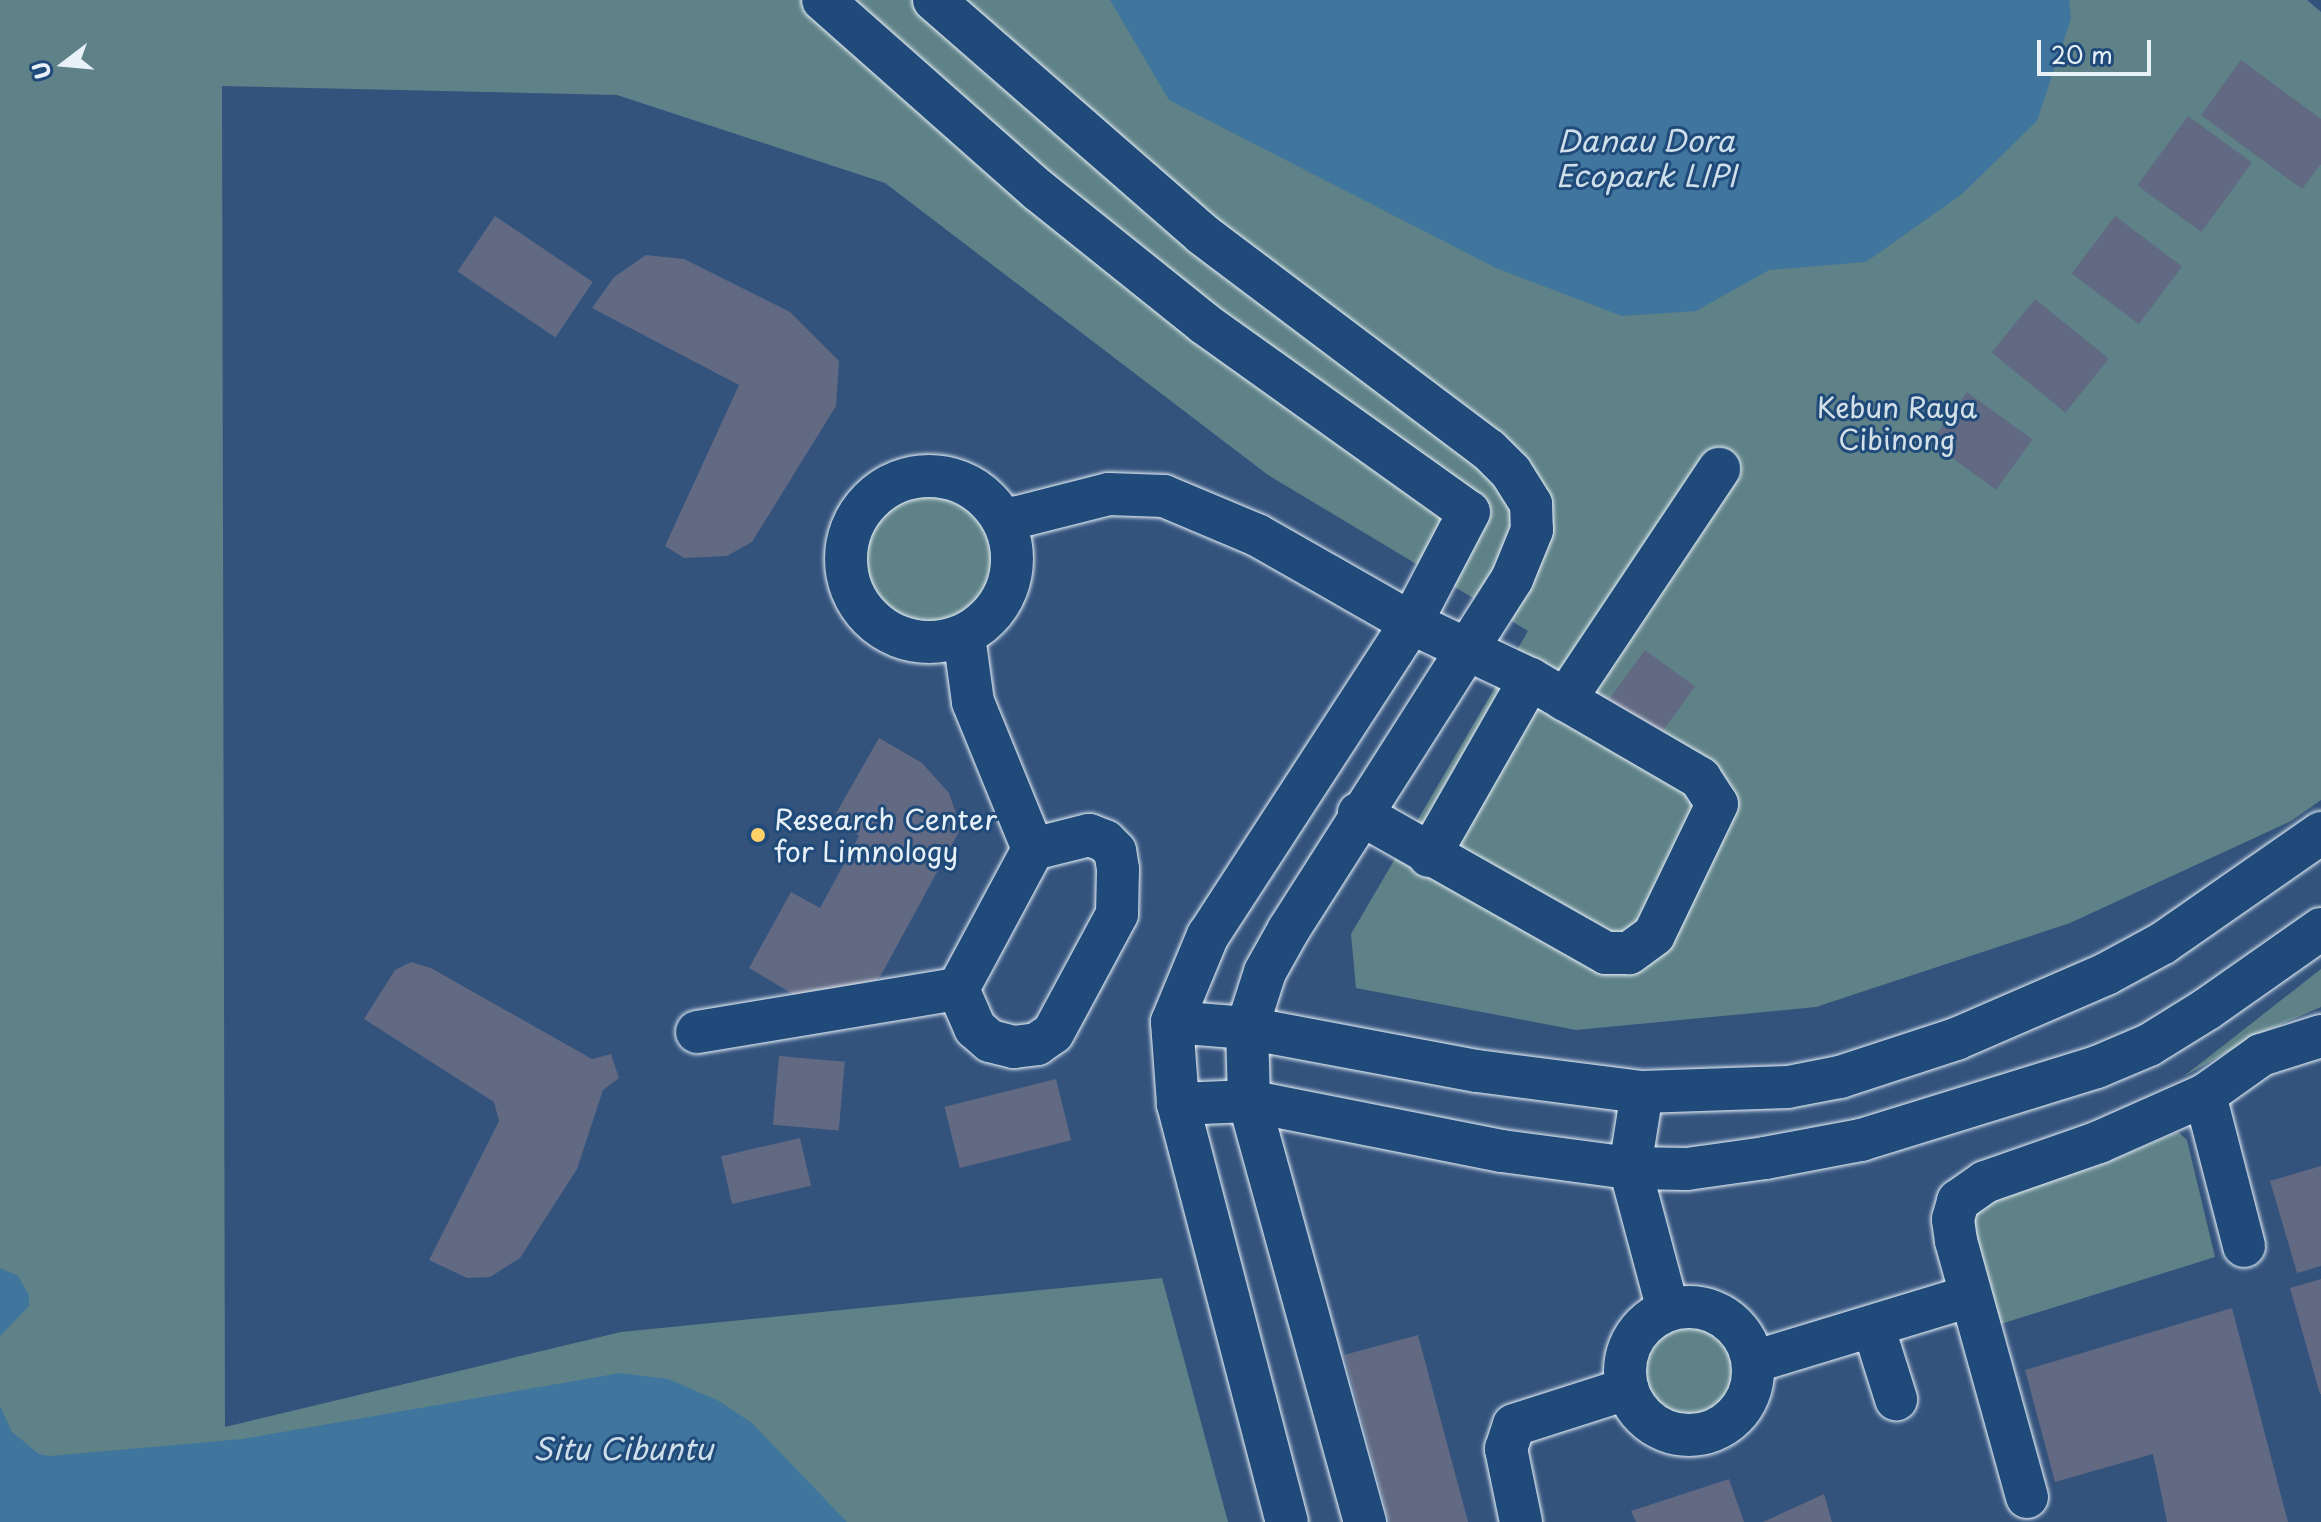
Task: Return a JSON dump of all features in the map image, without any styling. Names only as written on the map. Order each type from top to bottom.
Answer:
[{"type":"lane","points":[[823,0],[1038,190],[1205,324],[1469,512],[1531,504]]},
{"type":"lane","points":[[934,0],[1202,234],[1489,450],[1511,472],[1531,504],[1527,547],[1466,651],[1359,813],[1265,972],[1247,1028],[1249,1101],[1365,1522]]},
{"type":"lane","points":[[1429,856],[1548,689],[1719,469]]},
{"type":"lane","points":[[922,476],[967,485],[996,509],[1006,525],[1013,557],[1007,589],[991,616],[964,636],[919,642],[876,624],[863,610],[848,576],[848,538],[860,513],[879,493],[922,476]]},
{"type":"lane","points":[[1006,525],[1018,517],[1109,494],[1164,496],[1257,535],[1411,623],[1548,689],[1712,789],[1713,816],[1654,935],[1642,948],[1606,953],[1429,856],[1359,813]]},
{"type":"lane","points":[[1287,1522],[1178,1104],[1172,1022],[1208,935],[1411,623],[1469,512]]},
{"type":"lane","points":[[964,636],[973,702],[1033,849]]},
{"type":"lane","points":[[1172,1022],[1247,1028],[1477,1071],[1642,1092],[1788,1087],[1840,1077],[1956,1039],[2034,1008],[2163,943],[2321,833]]},
{"type":"lane","points":[[1089,835],[1105,841],[1115,851],[1118,869],[1117,914],[1053,1033],[1037,1044],[1014,1047],[990,1041],[975,1028],[958,989],[1033,849],[1089,835]]},
{"type":"lane","points":[[1178,1104],[1249,1101],[1502,1151],[1630,1168],[1687,1169],[1861,1140],[2053,1082],[2149,1045],[2321,929]]},
{"type":"lane","points":[[697,1032],[958,989]]},
{"type":"lane","points":[[2027,1497],[1970,1296],[1953,1219],[1967,1192],[2205,1095],[2261,1055],[2321,1036]]},
{"type":"lane","points":[[1642,1092],[1630,1168],[1668,1310]]},
{"type":"lane","points":[[2205,1095],[2244,1246]]},
{"type":"lane","points":[[1753,1362],[1970,1296]]},
{"type":"lane","points":[[1690,1307],[1732,1323],[1753,1362],[1746,1400],[1720,1428],[1702,1434],[1664,1431],[1635,1407],[1627,1389],[1628,1351],[1650,1319],[1668,1310],[1690,1307]]},
{"type":"lane","points":[[1873,1326],[1896,1399]]},
{"type":"lane","points":[[1521,1522],[1506,1449],[1514,1425],[1627,1389]]},
{"type":"shaded area","points":[[0,0],[2321,0],[2321,1522],[0,1522]]},
{"type":"green space","name":"Kebun Raya Cibinong","points":[[0,0],[2307,0],[2321,12],[2321,800],[2291,821],[2070,923],[1816,1007],[1576,1030],[1356,988],[1351,934],[1528,631],[1268,475],[885,183],[617,95],[222,86],[225,1427],[621,1332],[1162,1278],[1228,1522],[0,1522]]},
{"type":"green space","points":[[927,491],[953,496],[976,511],[991,534],[996,560],[991,586],[976,609],[953,624],[927,629],[901,624],[878,609],[863,586],[858,560],[863,534],[878,511],[901,496]]},
{"type":"green space","points":[[2321,969],[2321,1007],[2263,1032],[2183,1077]]},
{"type":"green space","points":[[2178,1132],[2187,1140],[2215,1257],[1988,1328],[1962,1227],[1975,1202],[2098,1166]]},
{"type":"green space","points":[[1687,1320],[1706,1324],[1723,1335],[1734,1352],[1738,1371],[1734,1390],[1723,1407],[1706,1418],[1687,1422],[1668,1418],[1651,1407],[1640,1390],[1636,1371],[1640,1352],[1651,1335],[1668,1324]]},
{"type":"water","name":"Danau Dora Ecopark LIPI","points":[[1110,0],[2069,0],[2071,19],[2037,121],[1962,194],[1866,262],[1769,270],[1696,311],[1622,316],[1496,268],[1169,100]]},
{"type":"water","points":[[0,1268],[18,1276],[29,1295],[29,1306],[0,1336]]},
{"type":"water","name":"Situ Cibuntu","points":[[620,1373],[668,1379],[719,1401],[752,1423],[847,1522],[0,1522],[0,1406],[12,1432],[39,1454],[50,1456],[242,1439]]},
{"type":"building","points":[[2241,60],[2321,119],[2321,164],[2302,189],[2201,115]]},
{"type":"building","points":[[2188,116],[2252,162],[2201,232],[2137,186]]},
{"type":"building","points":[[495,216],[593,282],[555,338],[458,272]]},
{"type":"building","points":[[2115,216],[2182,267],[2139,324],[2072,274]]},
{"type":"building","points":[[646,255],[684,259],[790,312],[839,361],[836,406],[752,542],[727,556],[684,558],[665,546],[739,385],[592,308],[614,277]]},
{"type":"building","points":[[2035,299],[2109,359],[2065,412],[1992,353]]},
{"type":"building","points":[[1967,392],[2033,440],[1996,490],[1931,442]]},
{"type":"building","points":[[1645,650],[1695,686],[1656,740],[1606,703]]},
{"type":"building","points":[[879,738],[922,763],[949,793],[961,828],[880,977],[850,1000],[811,1005],[749,968],[791,892],[820,908],[859,836],[834,817]]},
{"type":"building","points":[[411,962],[431,968],[592,1059],[611,1054],[619,1078],[603,1090],[577,1169],[520,1258],[490,1277],[467,1278],[429,1260],[499,1121],[494,1102],[364,1019],[395,970]]},
{"type":"building","points":[[779,1056],[845,1062],[839,1130],[773,1125]]},
{"type":"building","points":[[1056,1079],[1071,1140],[960,1168],[944,1107]]},
{"type":"building","points":[[800,1138],[811,1186],[732,1204],[721,1156]]},
{"type":"building","points":[[2321,1166],[2321,1266],[2297,1273],[2270,1181]]},
{"type":"building","points":[[2321,1279],[2321,1394],[2320,1394],[2290,1288]]},
{"type":"building","points":[[2232,1308],[2288,1522],[2167,1522],[2153,1454],[2055,1482],[2025,1370]]},
{"type":"building","points":[[1418,1335],[1468,1522],[1389,1522],[1345,1355]]},
{"type":"building","points":[[1729,1479],[1744,1522],[1636,1522],[1631,1511]]},
{"type":"building","points":[[1824,1494],[1832,1522],[1763,1522]]},
{"type":"place","name":"Research Center for Limnology","points":[[758,835]]}]
